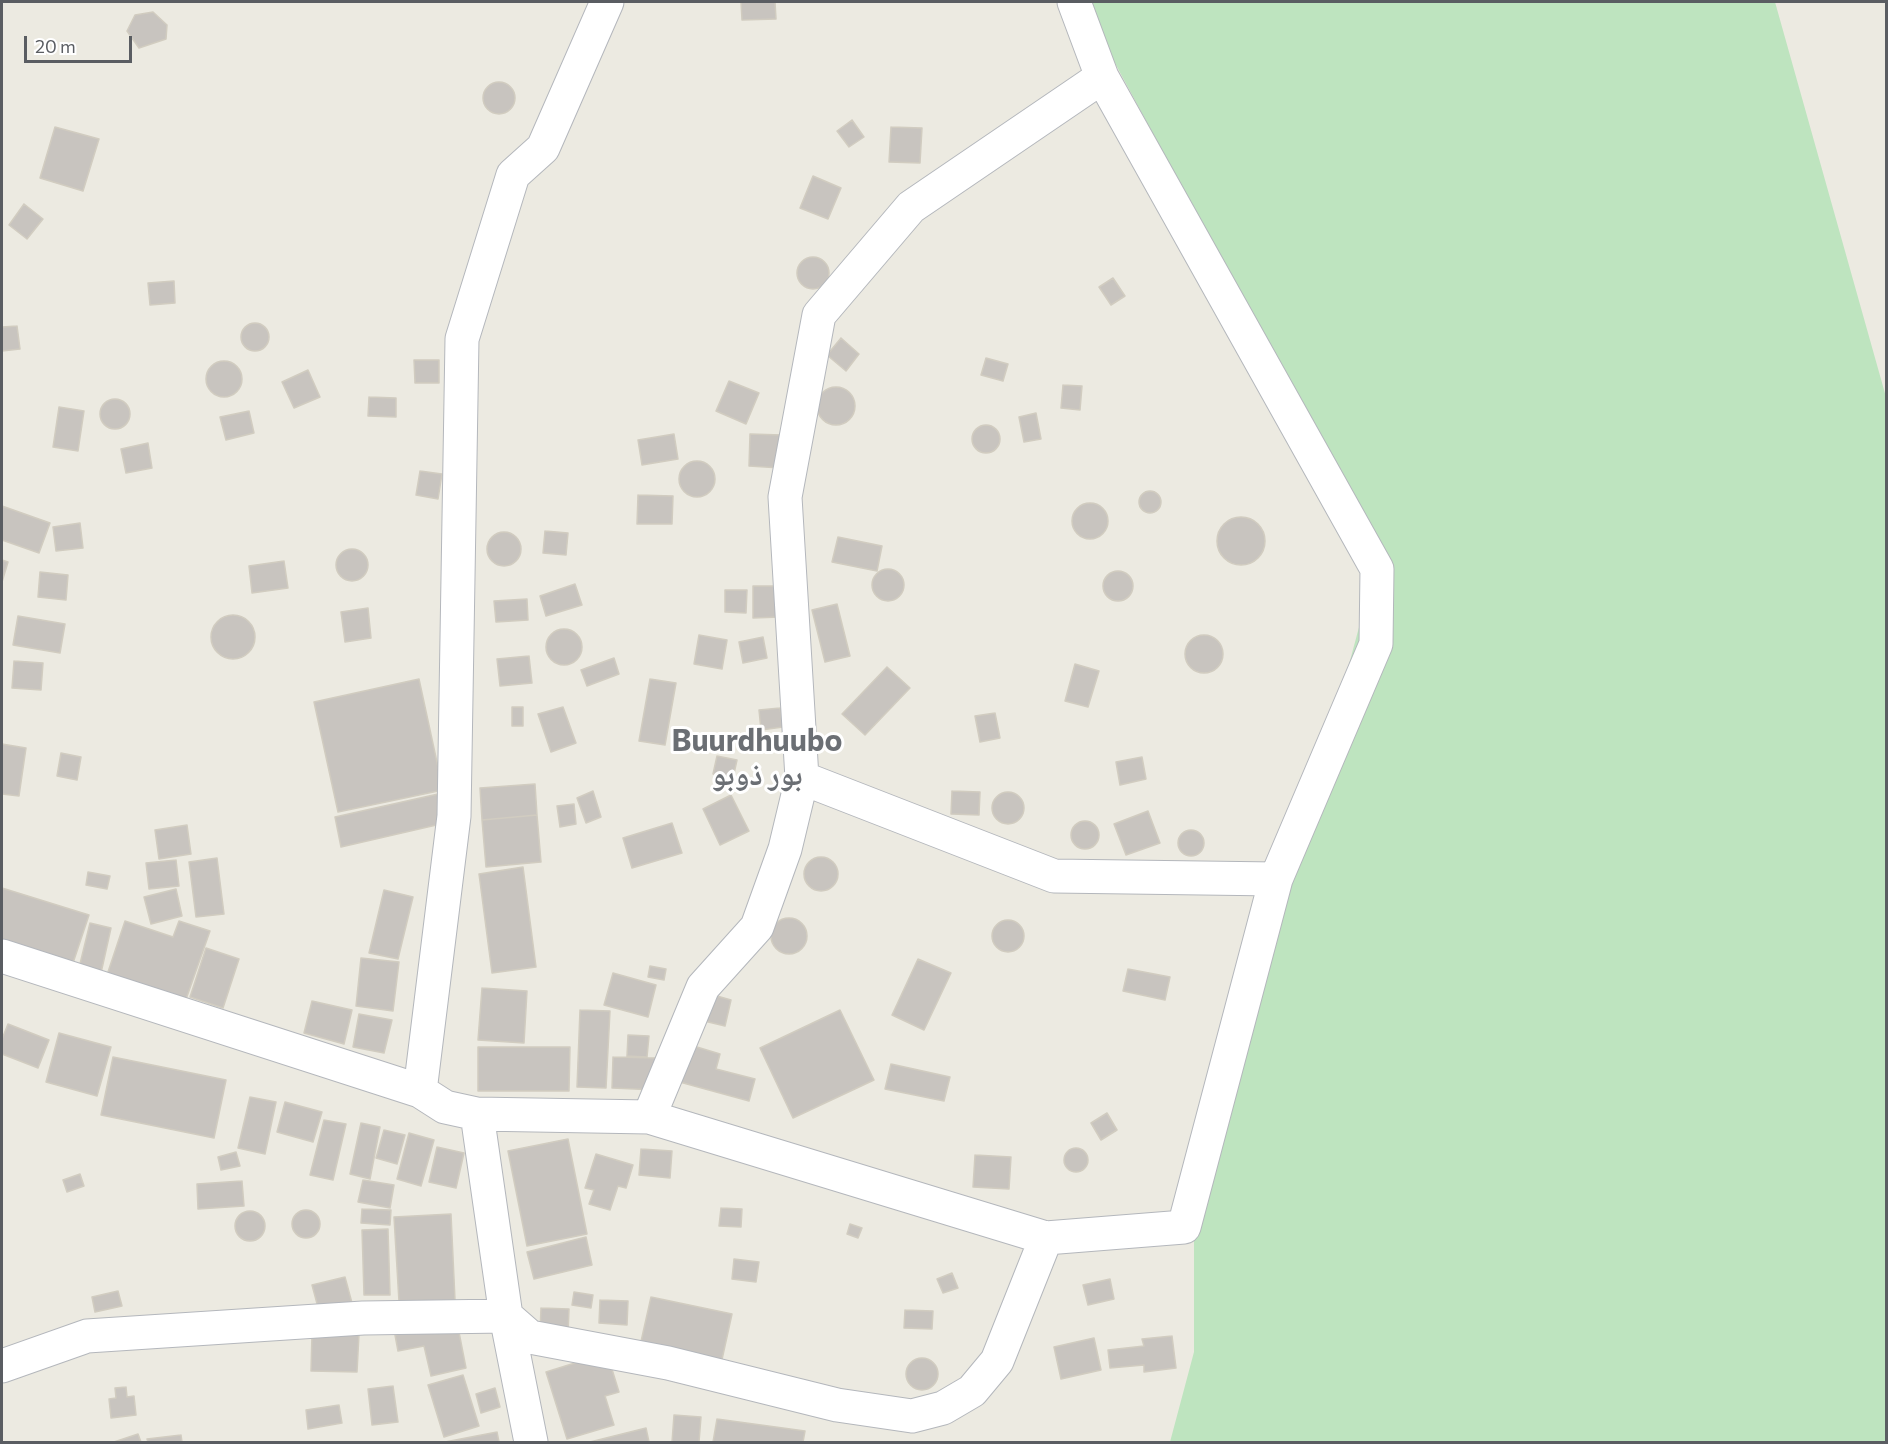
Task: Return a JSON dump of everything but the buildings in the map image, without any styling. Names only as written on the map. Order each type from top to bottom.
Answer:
[{"type":"street","points":[[420,1091],[454,816],[462,339],[513,175],[543,148],[607,2]]},
{"type":"street","points":[[2,956],[420,1091],[445,1107],[477,1114],[649,1117],[1046,1238],[1184,1227],[1276,879],[1376,644],[1377,569],[1102,77],[1074,2]]},
{"type":"street","points":[[649,1117],[703,987],[757,927],[785,849],[802,778],[785,497],[819,315],[910,207],[1102,77]]},
{"type":"street","points":[[802,778],[1054,876],[1276,879]]},
{"type":"street","points":[[477,1114],[506,1316],[531,1443]]},
{"type":"street","points":[[2,1366],[87,1336],[363,1318],[506,1316],[530,1337],[668,1363],[837,1405],[912,1416],[943,1408],[972,1391],[997,1361],[1046,1238]]},
{"type":"green space","points":[[1082,2],[1775,2],[1886,397],[1886,1442],[1170,1442],[1194,1352],[1194,1240],[1379,553]]},
{"type":"district","name":"Buurdhuubo بور ذوبو","points":[[757,758]]}]
